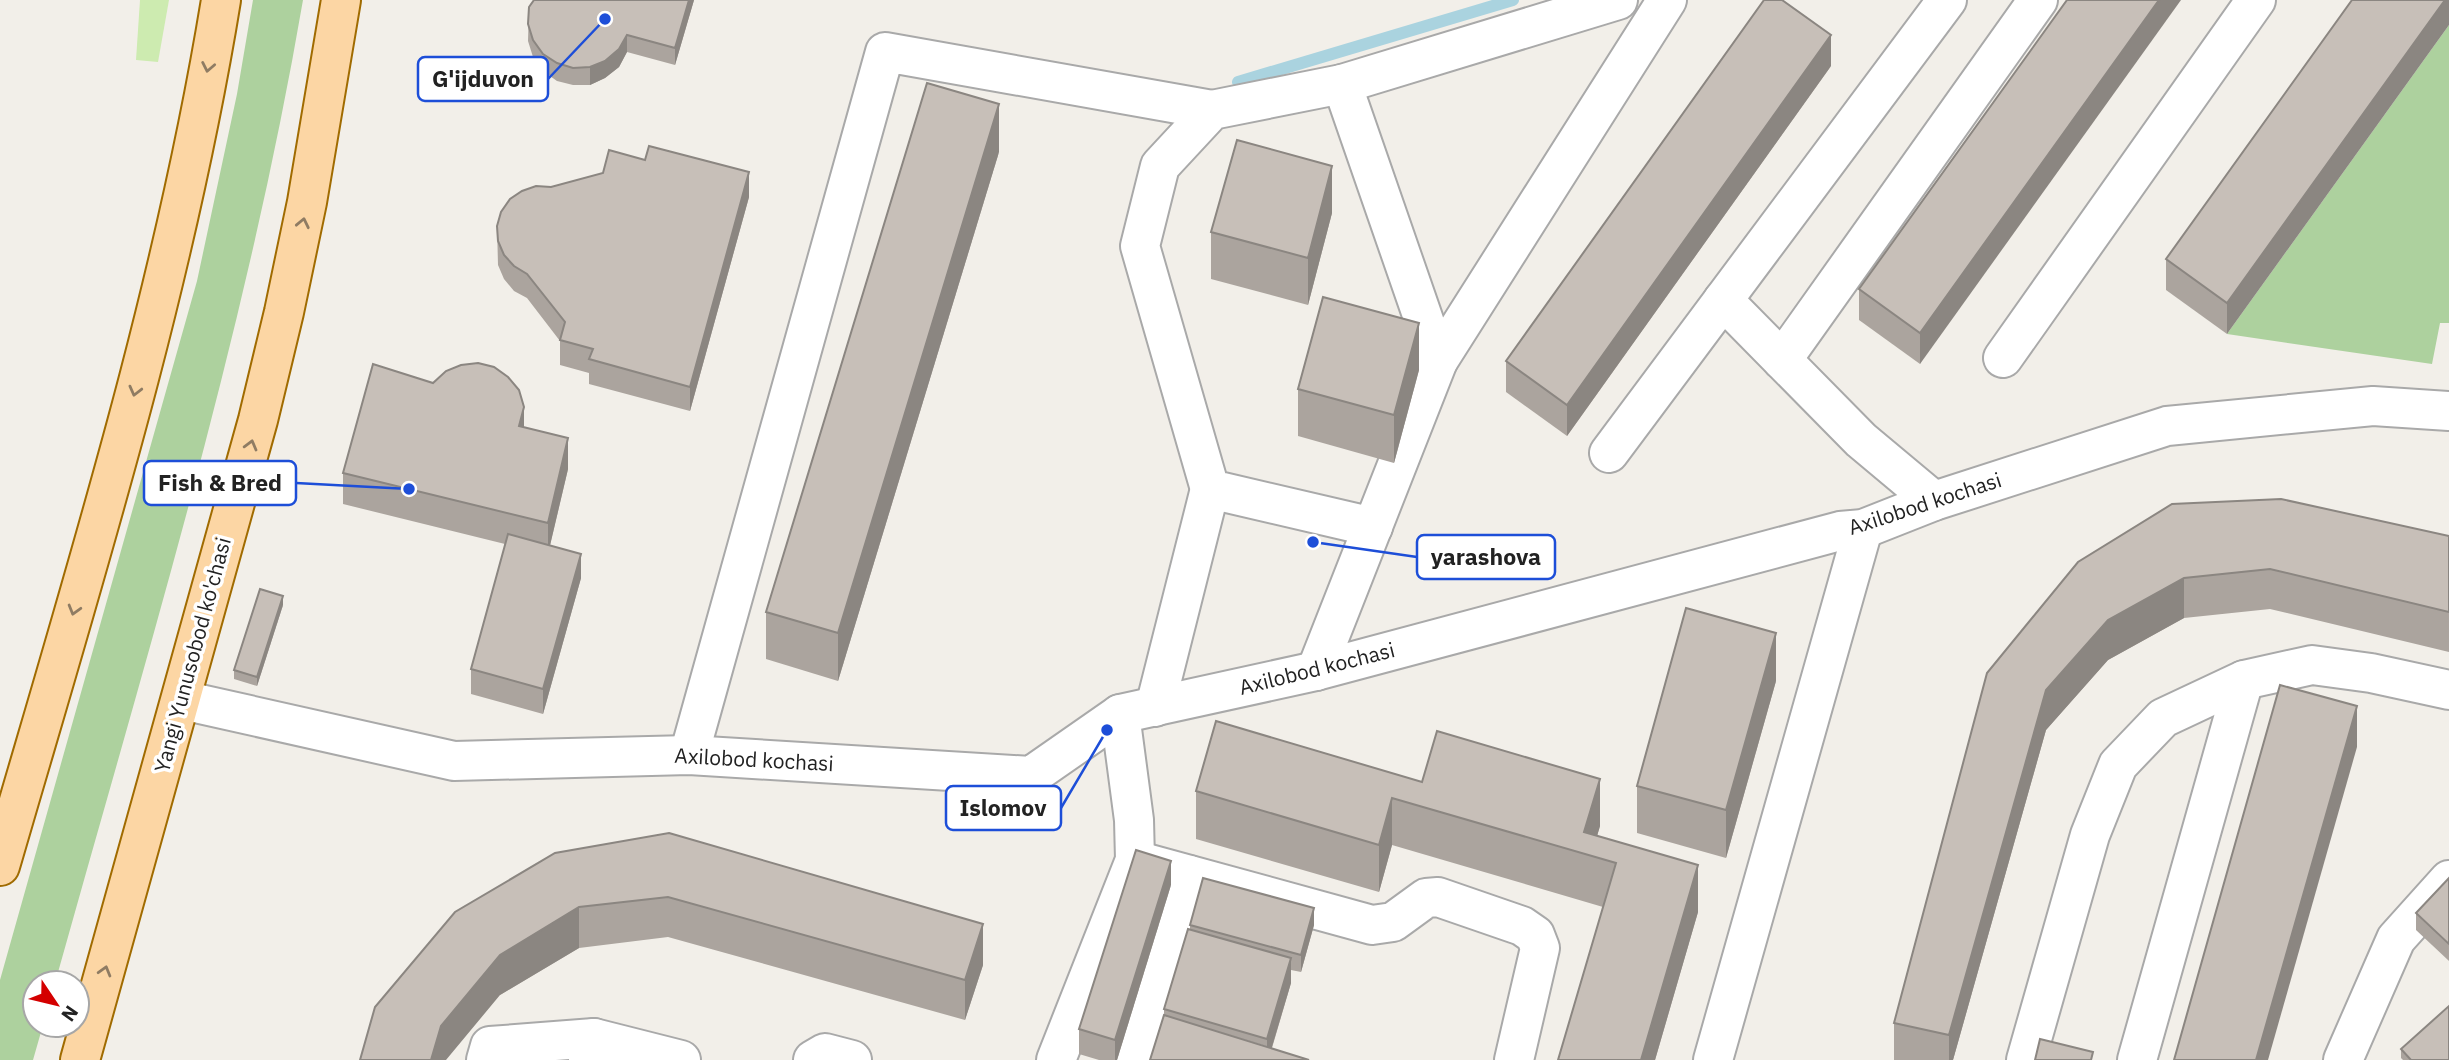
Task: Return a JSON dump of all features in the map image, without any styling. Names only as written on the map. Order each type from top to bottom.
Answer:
[{"type":"main road","points":[[0,866],[125,432],[186,181],[221,0]]},
{"type":"main road","name":"Yangi Yunusobod ko'chasi","points":[[80,1060],[258,420],[284,312],[322,122],[341,0]]},
{"type":"street","points":[[689,755],[885,52],[1212,110],[1342,85],[1618,0]]},
{"type":"street","points":[[1316,671],[1438,361],[1667,0]]},
{"type":"street","points":[[1609,453],[1947,0]]},
{"type":"street","points":[[1782,360],[2038,0]]},
{"type":"street","points":[[2003,358],[2256,0]]},
{"type":"street","points":[[1342,85],[1438,361]]},
{"type":"street","points":[[1056,1060],[1135,860],[1137,710],[1210,489],[1140,246],[1160,166],[1212,110]]},
{"type":"street","points":[[1723,300],[1861,440],[1934,501]]},
{"type":"street","name":"Axilobod kochasi","points":[[182,699],[454,761],[689,755],[1031,776],[1137,710],[1316,671],[1827,535],[1863,529],[1934,501],[2167,426],[2373,406],[2449,411]]},
{"type":"street","points":[[1210,489],[1373,527]]},
{"type":"street","points":[[1713,1060],[1863,529]]},
{"type":"street","points":[[2026,1060],[2090,835],[2118,765],[2163,718],[2244,680],[2312,665],[2371,673],[2449,690]]},
{"type":"street","points":[[2137,1060],[2244,680]]},
{"type":"street","points":[[1135,860],[1372,925],[1393,922],[1426,898],[1438,897],[1522,926],[1535,935],[1540,948],[1514,1060]]},
{"type":"street","points":[[1132,1060],[1189,875]]},
{"type":"street","points":[[2343,1060],[2396,939],[2449,880]]},
{"type":"street","points":[[486,1060],[490,1046],[591,1049],[681,1060]]},
{"type":"street","points":[[813,1060],[825,1053],[852,1060]]},
{"type":"green space","points":[[140,0],[169,0],[158,62],[136,60]]},
{"type":"green space","points":[[253,0],[303,0],[280,124],[223,371],[192,494],[59,969],[21,969],[21,1039],[39,1039],[33,1060],[0,1060],[0,980],[197,281],[237,94]]},
{"type":"green space","points":[[2449,25],[2449,323],[2440,323],[2432,364],[2227,334]]},
{"type":"building","points":[[534,0],[689,0],[675,48],[627,35],[619,49],[605,61],[590,67],[573,68],[557,63],[543,54],[533,40],[528,24],[529,7]]},
{"type":"building","points":[[1764,0],[1782,0],[1831,35],[1567,405],[1506,361]]},
{"type":"building","points":[[2067,0],[2159,0],[1920,333],[1859,289]]},
{"type":"building","points":[[2352,0],[2445,0],[2227,303],[2166,259]]},
{"type":"building","points":[[927,83],[999,104],[838,633],[766,612]]},
{"type":"building","points":[[1237,140],[1332,166],[1308,258],[1211,232]]},
{"type":"building","points":[[649,146],[749,172],[690,387],[589,359],[593,349],[560,340],[565,322],[527,274],[514,266],[504,255],[498,241],[497,226],[501,212],[510,199],[522,191],[536,186],[551,187],[603,173],[609,150],[645,160]]},
{"type":"building","points":[[1323,297],[1419,323],[1394,415],[1298,389]]},
{"type":"building","points":[[478,363],[494,367],[508,377],[519,390],[524,407],[519,426],[568,438],[548,523],[343,473],[373,364],[433,383],[446,371],[461,365]]},
{"type":"building","points":[[2281,499],[2449,536],[2449,612],[2270,569],[2184,578],[2108,620],[2046,690],[1949,1035],[1894,1023],[1987,673],[2078,562],[2172,504]]},
{"type":"building","points":[[508,534],[581,554],[543,689],[471,669]]},
{"type":"building","points":[[260,589],[283,596],[257,677],[234,670]]},
{"type":"building","points":[[1686,608],[1776,633],[1726,810],[1637,786]]},
{"type":"building","points":[[2280,685],[2357,706],[2256,1060],[2174,1060]]},
{"type":"building","points":[[1216,721],[1422,782],[1437,731],[1600,779],[1584,832],[1698,865],[1641,1060],[1558,1060],[1616,863],[1392,798],[1379,845],[1196,791]]},
{"type":"building","points":[[669,833],[983,924],[965,980],[668,897],[579,907],[500,955],[441,1026],[431,1060],[360,1060],[375,1007],[455,912],[555,853]]},
{"type":"building","points":[[1136,850],[1171,861],[1115,1040],[1079,1029]]},
{"type":"building","points":[[1203,878],[1314,908],[1301,955],[1190,925]]},
{"type":"building","points":[[2449,878],[2449,944],[2416,913]]},
{"type":"building","points":[[1188,929],[1291,958],[1267,1039],[1164,1009]]},
{"type":"building","points":[[2449,1006],[2449,1060],[2411,1060],[2401,1049]]},
{"type":"building","points":[[1164,1015],[1309,1060],[1150,1060]]},
{"type":"building","points":[[2040,1039],[2093,1052],[2091,1060],[2035,1060]]},
{"type":"waterway","points":[[1238,82],[1513,0]]},
{"type":"place","name":"G'ijduvon","points":[[605,19]]},
{"type":"place","name":"Fish & Bred","points":[[409,489]]},
{"type":"place","name":"yarashova","points":[[1313,542]]},
{"type":"place","name":"Islomov","points":[[1107,730]]}]
